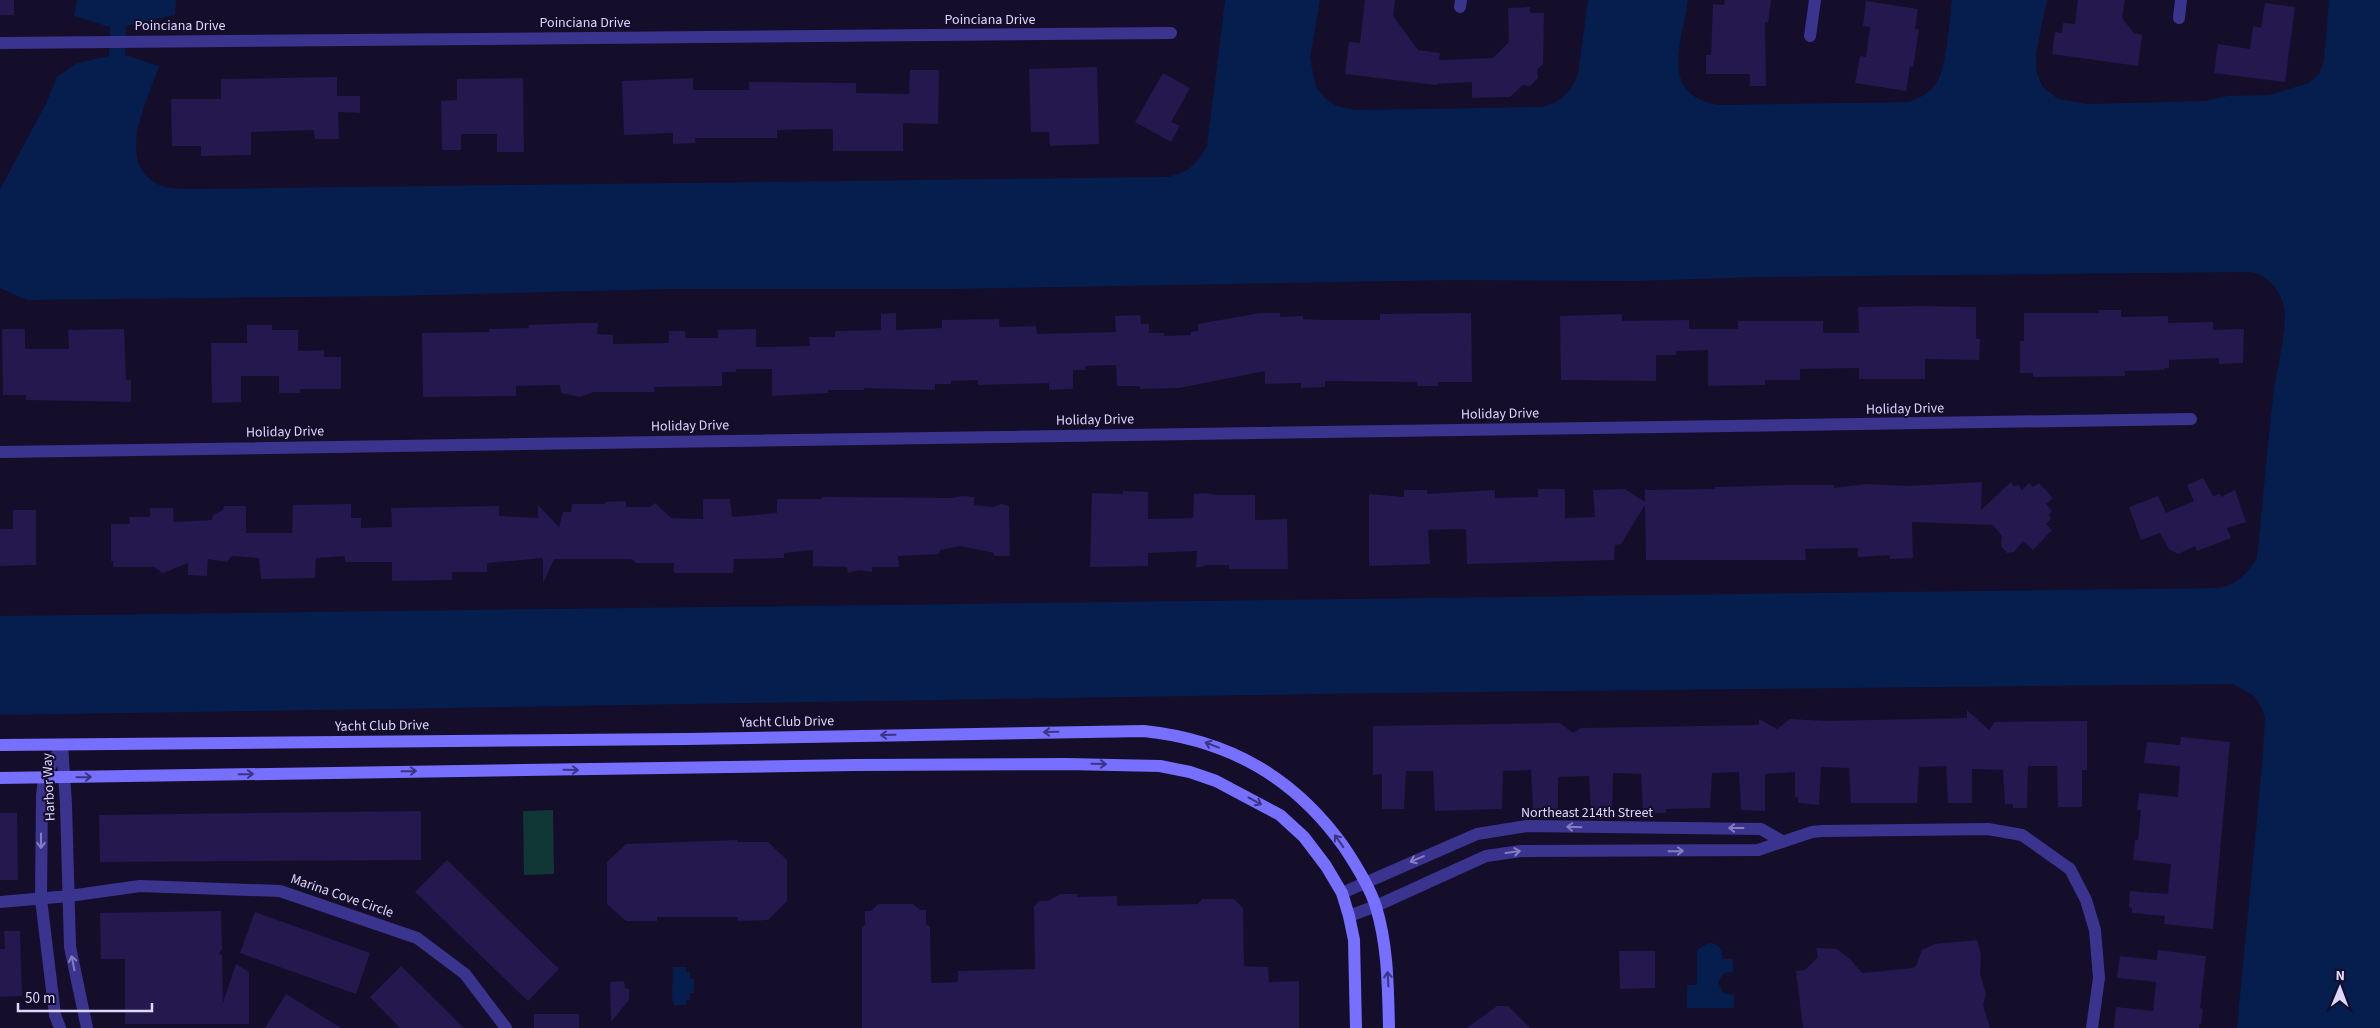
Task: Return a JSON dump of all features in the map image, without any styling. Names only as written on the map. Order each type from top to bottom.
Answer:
[{"type":"street","points":[[1810,36],[1815,0]]},
{"type":"street","points":[[2179,18],[2181,0]]},
{"type":"street","name":"Poinciana Drive","points":[[0,43],[1171,33]]},
{"type":"street","name":"Holiday Drive","points":[[0,452],[2191,419]]},
{"type":"street","name":"Yacht Club Drive","points":[[0,745],[686,739],[1144,731],[1201,741],[1263,768],[1311,807],[1355,863],[1376,906],[1388,976],[1389,1028]]},
{"type":"street","name":"Harbor Way","points":[[62,744],[70,947],[87,1028]]},
{"type":"street","name":"Harbor Way","points":[[60,1028],[55,1015],[41,899],[44,778],[62,744]]},
{"type":"street","points":[[0,778],[855,765],[1066,764],[1160,766],[1190,772],[1216,781],[1280,815],[1304,837],[1326,866],[1342,894],[1350,916],[1354,940],[1356,1028]]},
{"type":"street","name":"Northeast 214th Street","points":[[1342,894],[1477,834],[1527,826],[1761,829],[1782,841]]},
{"type":"street","points":[[1350,916],[1486,856],[1521,850],[1758,850],[1812,832],[1822,831],[1988,829],[2022,836],[2070,869],[2086,900],[2095,930],[2099,978],[2092,1028]]},
{"type":"street","points":[[1477,834],[1486,856]]},
{"type":"street","name":"Marina Cove Circle","points":[[68,896],[140,886],[280,891],[417,938],[465,974],[506,1028]]},
{"type":"street","points":[[0,902],[68,896]]},
{"type":"green space","points":[[553,810],[554,874],[524,875],[523,811]]},
{"type":"water","points":[[77,0],[176,0],[175,15],[126,26],[125,55],[159,66],[138,131],[136,148],[139,163],[147,176],[162,186],[185,189],[1169,177],[1192,166],[1207,146],[1225,0],[1320,0],[1310,58],[1316,87],[1325,98],[1336,106],[1356,110],[1542,107],[1555,102],[1569,91],[1578,74],[1588,0],[1688,0],[1679,49],[1678,65],[1681,79],[1688,90],[1700,99],[1719,105],[1909,102],[1916,99],[1929,91],[1939,78],[1945,57],[1952,0],[2047,0],[2036,54],[2036,70],[2042,86],[2058,99],[2088,104],[2205,101],[2227,96],[2269,95],[2309,83],[2319,74],[2324,61],[2329,0],[2380,0],[2380,1028],[2237,1028],[2265,719],[2262,708],[2254,696],[2233,684],[1381,693],[0,715],[0,616],[2219,588],[2232,584],[2241,578],[2257,558],[2269,432],[2284,331],[2284,306],[2278,292],[2263,276],[2248,272],[1760,277],[1635,281],[1453,280],[951,289],[671,289],[394,296],[27,300],[0,288],[0,189],[46,104],[57,77],[77,63],[109,56],[110,27],[74,16]]},
{"type":"water","points":[[1708,943],[1715,944],[1720,948],[1723,959],[1733,959],[1733,972],[1724,973],[1718,982],[1723,993],[1734,995],[1734,1008],[1687,1008],[1687,985],[1697,985],[1697,950]]},
{"type":"water","points":[[673,967],[686,967],[686,972],[690,972],[690,979],[694,979],[694,993],[690,993],[690,1000],[686,1000],[686,1005],[674,1005],[672,1000]]},
{"type":"building","points":[[0,0],[14,0],[14,15],[0,15]]},
{"type":"building","points":[[1365,0],[1395,0],[1393,16],[1418,50],[1440,53],[1439,60],[1493,58],[1509,42],[1508,8],[1530,7],[1530,13],[1544,13],[1543,64],[1537,70],[1538,78],[1530,86],[1523,85],[1510,97],[1472,98],[1472,82],[1436,85],[1345,74],[1349,42],[1360,43]]},
{"type":"building","points":[[1725,0],[1771,0],[1768,23],[1765,22],[1766,86],[1750,86],[1750,74],[1706,74],[1706,55],[1711,55],[1713,4],[1724,5]]},
{"type":"building","points":[[2078,0],[2125,0],[2122,18],[2134,33],[2142,35],[2138,66],[2052,54],[2055,32],[2062,33],[2063,23],[2075,24]]},
{"type":"building","points":[[1866,1],[1918,9],[1915,29],[1919,29],[1913,67],[1910,66],[1906,91],[1855,83],[1860,56],[1866,57],[1870,27],[1863,26]]},
{"type":"building","points":[[2265,3],[2295,7],[2285,82],[2214,73],[2218,44],[2250,49],[2253,26],[2261,28]]},
{"type":"building","points":[[1097,67],[1099,144],[1050,146],[1049,132],[1031,132],[1029,69]]},
{"type":"building","points":[[910,70],[939,70],[938,124],[903,123],[903,151],[833,151],[833,129],[777,130],[777,138],[695,138],[695,143],[673,144],[673,133],[624,135],[622,81],[693,78],[693,90],[749,90],[749,82],[856,83],[856,93],[909,94]]},
{"type":"building","points":[[1163,73],[1190,88],[1171,122],[1180,126],[1171,142],[1135,122]]},
{"type":"building","points":[[337,77],[337,96],[360,96],[360,113],[338,112],[339,139],[315,139],[314,130],[251,132],[251,155],[201,156],[201,146],[172,146],[171,99],[221,99],[221,79]]},
{"type":"building","points":[[523,78],[524,152],[497,152],[497,134],[461,134],[461,150],[442,150],[441,101],[457,100],[457,79]]},
{"type":"building","points":[[1858,307],[1976,307],[1976,339],[1980,339],[1979,360],[1925,359],[1925,379],[1859,379],[1859,368],[1800,369],[1800,380],[1765,380],[1765,385],[1708,386],[1708,350],[1676,351],[1676,355],[1656,355],[1656,381],[1561,380],[1560,316],[1622,314],[1622,321],[1689,320],[1689,329],[1738,329],[1738,321],[1823,321],[1823,333],[1859,333]]},
{"type":"building","points":[[2099,310],[2121,310],[2121,317],[2168,316],[2168,323],[2213,322],[2213,330],[2244,329],[2243,363],[2219,364],[2219,358],[2169,360],[2169,368],[2164,370],[2125,371],[2125,376],[2033,377],[2033,373],[2020,373],[2020,341],[2024,341],[2024,313],[2099,313]]},
{"type":"building","points":[[896,313],[896,330],[942,328],[942,320],[999,319],[999,327],[1036,326],[1037,334],[1116,332],[1115,316],[1140,315],[1141,324],[1149,324],[1149,333],[1164,333],[1164,336],[1191,335],[1191,332],[1198,331],[1198,324],[1260,313],[1280,313],[1280,317],[1303,316],[1303,319],[1380,320],[1380,314],[1471,313],[1472,382],[1438,382],[1438,386],[1417,386],[1417,382],[1325,381],[1325,387],[1301,388],[1301,383],[1265,384],[1265,371],[1179,388],[1140,389],[1140,386],[1117,386],[1116,365],[1085,366],[1085,370],[1073,370],[1073,389],[1049,390],[1049,383],[978,385],[978,380],[951,381],[951,384],[935,384],[935,390],[864,388],[864,390],[828,390],[828,393],[772,396],[772,369],[736,369],[736,372],[722,372],[722,386],[654,387],[654,392],[594,392],[580,397],[561,393],[560,385],[516,386],[516,396],[423,397],[422,333],[489,332],[489,329],[529,328],[528,325],[598,323],[597,334],[613,335],[613,344],[669,343],[669,331],[685,331],[686,338],[718,338],[718,330],[756,329],[756,347],[810,346],[809,337],[835,337],[835,331],[881,330],[881,314]]},
{"type":"building","points":[[247,325],[272,325],[272,330],[298,330],[298,351],[324,350],[324,357],[341,357],[341,389],[300,389],[300,393],[279,393],[279,376],[241,376],[241,402],[212,403],[211,343],[247,343]]},
{"type":"building","points":[[2,329],[25,329],[25,349],[69,349],[68,330],[124,329],[126,380],[131,380],[131,402],[26,400],[26,395],[3,395]]},
{"type":"building","points":[[2203,478],[2213,496],[2220,494],[2221,497],[2235,490],[2246,522],[2227,528],[2231,538],[2197,551],[2195,546],[2178,554],[2169,549],[2160,533],[2141,540],[2129,507],[2158,496],[2166,513],[2194,501],[2187,485]]},
{"type":"building","points":[[1982,482],[1981,510],[2011,482],[2014,487],[2018,484],[2022,490],[2029,483],[2033,487],[2039,483],[2053,498],[2046,504],[2052,511],[2049,514],[2051,519],[2046,524],[2052,530],[2033,550],[2023,541],[2014,552],[2007,553],[2001,546],[2002,536],[1993,525],[1912,522],[1913,558],[1889,559],[1890,555],[1858,557],[1858,548],[1805,549],[1806,560],[1646,560],[1645,505],[1621,544],[1615,545],[1614,560],[1467,564],[1466,529],[1428,530],[1430,564],[1369,566],[1369,494],[1404,497],[1404,490],[1427,490],[1427,494],[1495,490],[1495,498],[1538,497],[1538,489],[1565,489],[1565,518],[1595,517],[1593,490],[1625,489],[1645,502],[1645,490],[1785,485],[1834,485],[1834,488],[1866,484],[1908,486]]},
{"type":"building","points":[[1123,491],[1148,492],[1148,519],[1193,518],[1194,494],[1255,495],[1255,520],[1287,519],[1288,569],[1229,569],[1229,565],[1207,565],[1196,568],[1197,551],[1148,553],[1148,566],[1090,567],[1092,493],[1123,494]]},
{"type":"building","points":[[822,497],[952,498],[974,497],[974,505],[993,507],[1001,504],[1009,506],[1010,556],[994,556],[994,553],[960,546],[940,550],[939,554],[898,556],[899,567],[872,567],[872,572],[859,570],[848,573],[847,567],[813,566],[813,550],[784,553],[784,558],[734,559],[733,573],[674,573],[674,563],[636,563],[631,559],[554,559],[543,584],[543,558],[487,563],[487,572],[452,572],[452,580],[392,581],[392,562],[345,562],[345,556],[316,558],[315,578],[261,579],[259,558],[232,556],[227,562],[208,559],[207,576],[188,575],[188,563],[163,573],[154,567],[113,567],[114,562],[111,561],[111,524],[130,524],[129,517],[150,517],[150,508],[173,508],[174,522],[212,520],[213,515],[223,510],[224,506],[246,506],[246,533],[292,533],[293,505],[351,504],[351,518],[361,518],[361,528],[392,527],[391,508],[499,506],[499,516],[538,518],[538,505],[559,527],[563,512],[571,512],[572,504],[605,504],[605,502],[626,501],[626,507],[650,507],[655,503],[671,518],[703,519],[703,499],[730,499],[732,517],[777,513],[777,499],[822,499]]},
{"type":"building","points":[[13,510],[36,510],[36,565],[0,566],[0,529],[13,529]]},
{"type":"building","points":[[1967,710],[1989,730],[1995,722],[2087,721],[2087,770],[2082,770],[2082,807],[2058,807],[2057,766],[2028,766],[2027,808],[2013,808],[2013,804],[2005,804],[2003,770],[1972,769],[1972,803],[1948,803],[1946,766],[1919,767],[1917,803],[1851,803],[1849,768],[1821,767],[1819,805],[1798,803],[1798,797],[1795,797],[1795,772],[1765,774],[1765,811],[1741,810],[1739,772],[1712,773],[1710,808],[1666,809],[1666,813],[1643,813],[1641,774],[1613,773],[1612,812],[1591,812],[1589,776],[1558,777],[1558,809],[1533,809],[1531,770],[1503,771],[1502,809],[1435,811],[1433,771],[1406,771],[1404,809],[1382,809],[1382,774],[1373,775],[1373,726],[1560,723],[1573,733],[1581,728],[1759,725],[1759,719],[1777,729],[1790,719],[1825,721],[1967,718]]},
{"type":"building","points":[[2181,737],[2230,742],[2213,929],[2164,924],[2165,916],[2132,913],[2132,908],[2129,907],[2130,891],[2168,894],[2171,864],[2133,860],[2135,840],[2138,840],[2141,810],[2137,810],[2139,793],[2178,797],[2180,766],[2144,763],[2147,742],[2180,745]]},
{"type":"building","points":[[421,811],[421,860],[100,862],[99,815]]},
{"type":"building","points":[[0,813],[17,813],[18,880],[0,880]]},
{"type":"building","points":[[737,840],[737,842],[768,842],[787,860],[787,901],[768,920],[737,921],[738,917],[657,917],[657,921],[626,921],[607,904],[607,862],[626,844]]},
{"type":"building","points":[[447,860],[559,969],[528,1001],[415,892]]},
{"type":"building","points":[[1060,894],[1077,894],[1077,897],[1117,896],[1117,906],[1198,904],[1202,899],[1234,899],[1243,908],[1244,966],[1268,967],[1269,982],[1299,981],[1299,1028],[862,1028],[862,928],[865,925],[865,911],[871,911],[878,904],[913,904],[920,910],[926,910],[926,924],[930,927],[931,983],[958,982],[958,971],[1035,969],[1034,906],[1039,901],[1048,901]]},
{"type":"building","points":[[221,911],[222,949],[219,954],[222,955],[223,1003],[236,964],[249,972],[249,1024],[125,1024],[125,959],[101,959],[100,913]]},
{"type":"building","points":[[255,912],[370,953],[356,994],[240,953]]},
{"type":"building","points":[[4,931],[20,931],[22,996],[0,997],[0,949],[5,949]]},
{"type":"building","points":[[1977,940],[1981,955],[1980,974],[1986,994],[1983,1005],[1990,1028],[1803,1028],[1796,971],[1805,970],[1818,957],[1816,948],[1837,949],[1850,959],[1862,973],[1912,968],[1916,966],[1922,950],[1935,944]]},
{"type":"building","points":[[2158,950],[2206,956],[2200,1008],[2203,1009],[2199,1028],[2114,1028],[2116,1007],[2153,1011],[2156,982],[2117,978],[2120,956],[2157,960]]},
{"type":"building","points":[[1619,951],[1655,951],[1655,988],[1620,989]]},
{"type":"building","points":[[401,966],[464,1028],[400,1028],[370,997]]},
{"type":"building","points":[[624,981],[625,988],[629,989],[629,1000],[611,1022],[610,982]]},
{"type":"building","points":[[286,994],[341,1028],[265,1028]]},
{"type":"building","points":[[1497,1006],[1508,1006],[1530,1028],[1467,1028]]},
{"type":"building","points":[[534,1014],[579,1014],[579,1028],[534,1028]]}]
